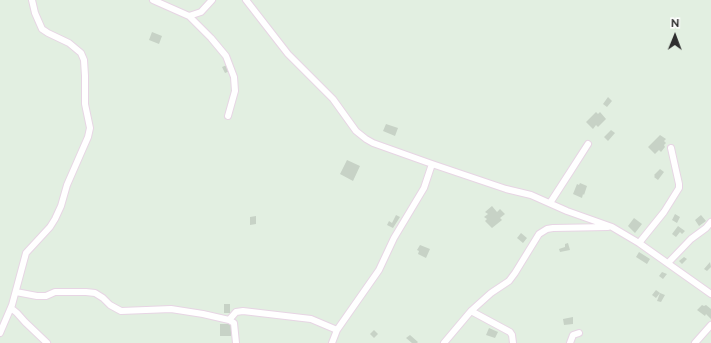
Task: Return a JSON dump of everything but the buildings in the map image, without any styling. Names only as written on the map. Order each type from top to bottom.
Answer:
[{"type":"street","points":[[0,330],[11,308],[26,253],[50,227],[55,219],[61,206],[67,185],[88,137],[90,128],[85,104],[84,60],[81,53],[69,43],[42,29],[36,18],[32,0]]},
{"type":"street","points":[[153,0],[189,16],[211,38],[226,56],[234,77],[236,91],[228,116]]},
{"type":"street","points":[[189,16],[201,12],[212,0]]},
{"type":"street","points":[[246,0],[295,62],[305,70],[333,99],[356,131],[373,143],[506,189],[531,195],[612,227],[639,242],[711,294]]},
{"type":"street","points":[[550,203],[588,144]]},
{"type":"street","points":[[639,242],[664,212],[679,188],[671,148]]},
{"type":"street","points":[[332,343],[337,330],[379,270],[394,238],[424,188],[432,164]]},
{"type":"street","points":[[668,263],[691,239],[706,228],[711,222]]},
{"type":"street","points":[[444,343],[471,311],[491,293],[509,281],[539,234],[547,229],[570,227],[612,227]]},
{"type":"street","points":[[16,292],[37,296],[46,296],[55,292],[86,292],[103,298],[110,305],[121,311],[171,308],[229,320],[235,325],[236,343]]},
{"type":"street","points":[[11,308],[47,343]]},
{"type":"street","points":[[229,320],[236,312],[243,311],[311,319],[337,330]]},
{"type":"street","points":[[471,311],[510,332],[512,334],[513,343]]},
{"type":"street","points":[[695,343],[711,326]]},
{"type":"street","points":[[570,343],[572,335],[579,333]]}]
